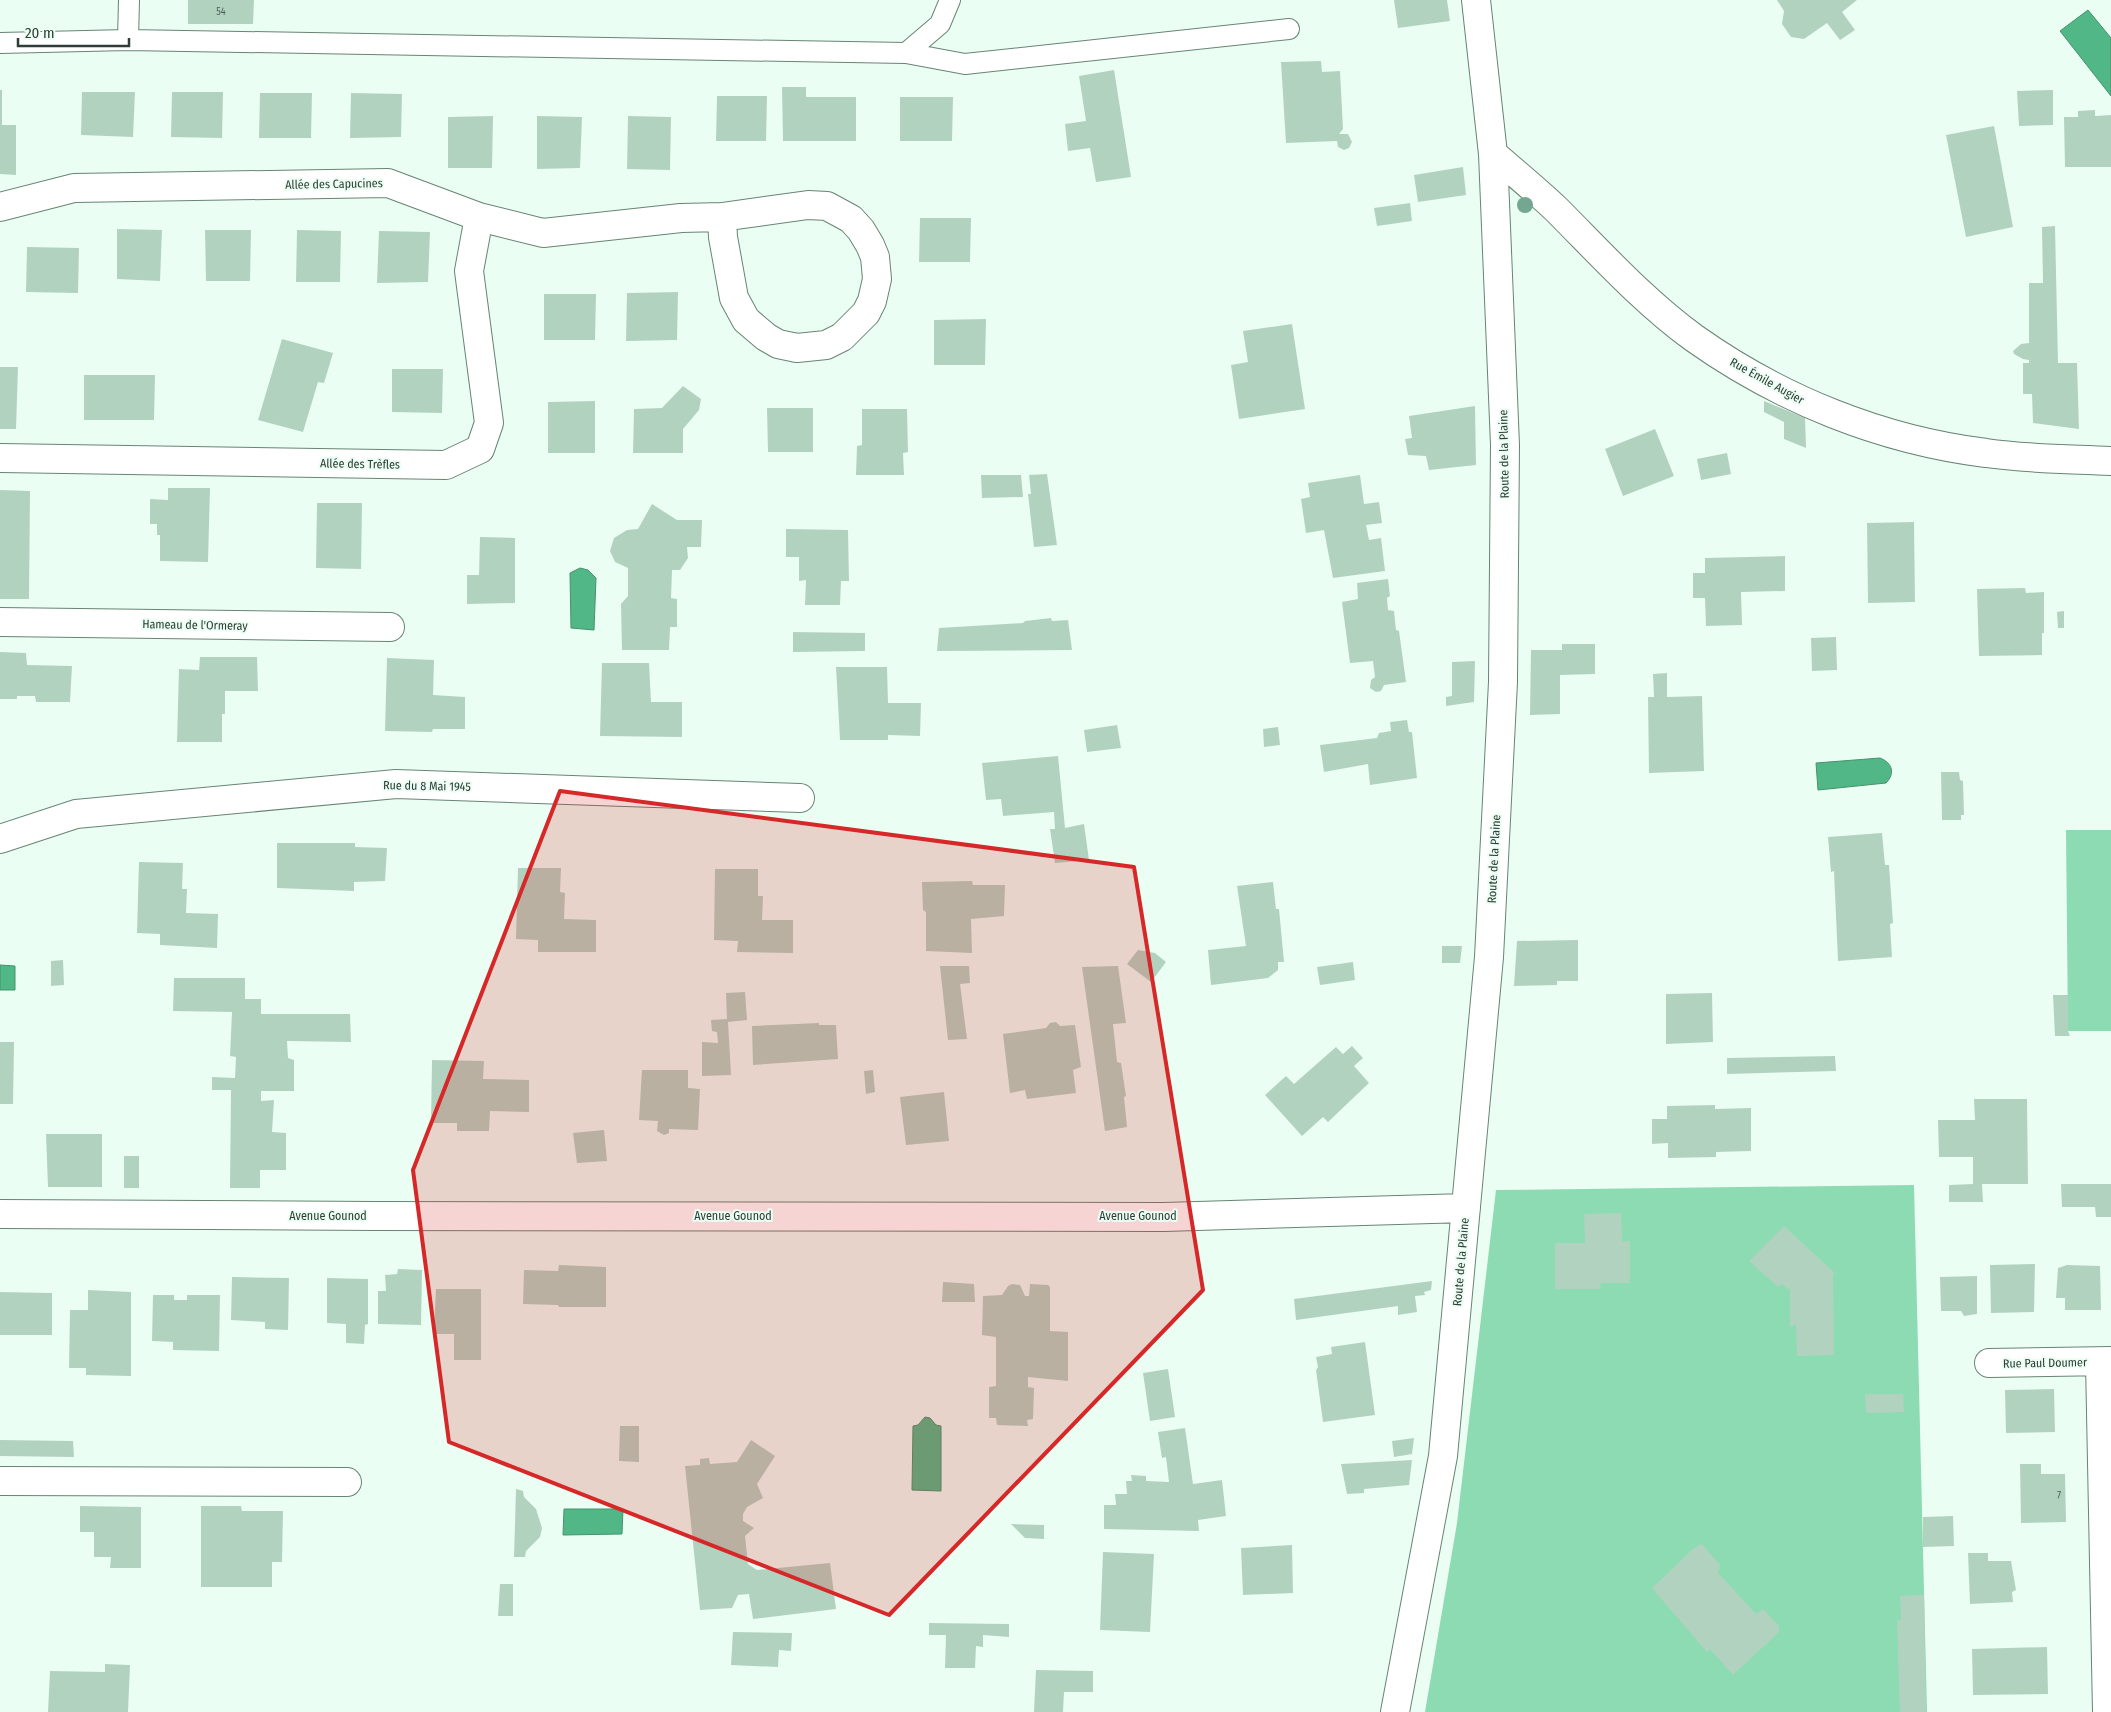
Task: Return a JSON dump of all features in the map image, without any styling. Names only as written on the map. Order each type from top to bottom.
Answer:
[{"type":"street","name":"Route de la Plaine","points":[[1395,1712],[1443,1456],[1489,957],[1503,682],[1505,445],[1493,154],[1476,0]]},
{"type":"street","name":"Rue Émile Augier","points":[[1493,154],[1554,207],[1620,274],[1693,337],[1758,378],[1810,404],[1902,437],[1986,454],[2111,461]]},
{"type":"street","name":"Allée des Capucines","points":[[0,206],[74,188],[388,183],[479,217],[543,233],[681,218],[722,217],[808,205],[827,206],[840,211],[861,230],[875,257],[876,287],[866,313],[842,337],[826,344],[797,348],[778,344],[766,337],[746,320],[734,298],[723,237],[722,217]]},
{"type":"street","name":"Allée des Trèfles","points":[[0,458],[446,465],[480,449],[489,423],[469,271],[479,217]]},
{"type":"street","name":"Hameau de l'Ormeray","points":[[0,622],[390,627]]},
{"type":"street","name":"Rue du 8 Mai 1945","points":[[0,839],[76,814],[396,784],[800,798]]},
{"type":"street","name":"Avenue Gounod","points":[[0,1214],[1164,1217],[1466,1208]]},
{"type":"street","name":"Rue Paul Doumer","points":[[1990,1363],[2105,1362],[2107,1712]]},
{"type":"street","points":[[0,1481],[347,1482]]},
{"type":"lane","points":[[128,40],[129,0]]},
{"type":"lane","points":[[906,53],[940,24],[950,0]]},
{"type":"lane","points":[[0,43],[128,40],[906,53],[965,64],[1289,29]]},
{"type":"highlighted area","points":[[560,791],[1134,867],[1203,1290],[889,1615],[449,1442],[413,1170]]},
{"type":"shaded area","points":[[2088,10],[2111,38],[2111,96],[2060,31]]},
{"type":"shaded area","points":[[580,568],[588,570],[596,578],[594,630],[571,628],[570,573]]},
{"type":"shaded area","points":[[1880,758],[1888,763],[1891,769],[1891,776],[1886,783],[1818,790],[1816,763]]},
{"type":"shaded area","points":[[2066,830],[2111,830],[2111,1031],[2068,1031]]},
{"type":"shaded area","points":[[0,965],[15,966],[15,990],[0,990]]},
{"type":"shaded area","points":[[1914,1185],[1927,1712],[1425,1712],[1457,1523],[1496,1190]]},
{"type":"shaded area","points":[[925,1417],[930,1418],[936,1425],[941,1426],[941,1491],[912,1490],[913,1426],[918,1425]]},
{"type":"shaded area","points":[[564,1509],[623,1509],[622,1534],[563,1535]]},
{"type":"building","points":[[188,0],[254,0],[253,24],[188,24]]},
{"type":"building","points":[[1394,0],[1447,0],[1450,21],[1398,28]]},
{"type":"building","points":[[1777,0],[1857,0],[1842,12],[1855,30],[1840,40],[1827,23],[1804,39],[1791,37],[1782,24],[1784,11]]},
{"type":"building","points":[[1321,61],[1322,72],[1340,71],[1343,129],[1339,134],[1348,134],[1352,142],[1349,148],[1344,150],[1338,147],[1337,141],[1286,143],[1281,62]]},
{"type":"building","points":[[1114,70],[1131,177],[1096,182],[1090,148],[1068,151],[1065,124],[1086,121],[1079,76]]},
{"type":"building","points":[[782,87],[806,87],[806,97],[856,97],[856,141],[783,141]]},
{"type":"building","points":[[0,90],[2,90],[2,125],[16,125],[16,175],[0,174]]},
{"type":"building","points":[[2053,90],[2053,125],[2019,126],[2017,91]]},
{"type":"building","points":[[82,92],[135,92],[133,137],[81,135]]},
{"type":"building","points":[[172,92],[223,92],[222,138],[171,137]]},
{"type":"building","points":[[260,93],[312,93],[311,138],[259,138]]},
{"type":"building","points":[[351,93],[402,94],[401,137],[350,138]]},
{"type":"building","points":[[717,96],[767,96],[766,141],[716,141]]},
{"type":"building","points":[[900,97],[953,97],[952,141],[900,141]]},
{"type":"building","points":[[2095,110],[2095,116],[2111,115],[2111,167],[2065,167],[2064,117],[2078,117],[2078,111]]},
{"type":"building","points":[[493,116],[492,168],[448,168],[448,117]]},
{"type":"building","points":[[537,116],[582,117],[580,168],[537,169]]},
{"type":"building","points":[[628,116],[671,117],[670,170],[627,169]]},
{"type":"building","points":[[1994,126],[2013,227],[1966,237],[1946,135]]},
{"type":"building","points":[[1463,167],[1466,195],[1418,202],[1414,175]]},
{"type":"building","points":[[1410,203],[1412,221],[1377,226],[1374,208]]},
{"type":"building","points":[[920,218],[971,218],[970,262],[919,262]]},
{"type":"building","points":[[2055,226],[2058,363],[2077,363],[2079,429],[2033,423],[2032,394],[2023,394],[2023,363],[2029,363],[2029,360],[2014,354],[2013,351],[2021,344],[2029,343],[2029,283],[2043,283],[2042,227]]},
{"type":"building","points":[[117,229],[162,230],[160,281],[117,279]]},
{"type":"building","points":[[205,230],[251,230],[250,281],[206,281]]},
{"type":"building","points":[[297,230],[341,231],[340,282],[296,282]]},
{"type":"building","points":[[379,231],[430,232],[428,282],[377,283]]},
{"type":"building","points":[[27,247],[79,248],[78,293],[26,292]]},
{"type":"building","points":[[678,292],[677,340],[626,341],[627,293]]},
{"type":"building","points":[[544,294],[596,294],[595,340],[544,340]]},
{"type":"building","points":[[986,319],[985,365],[934,365],[934,320]]},
{"type":"building","points":[[1292,324],[1305,409],[1239,419],[1231,365],[1248,362],[1243,331]]},
{"type":"building","points":[[282,339],[333,353],[324,383],[318,382],[303,432],[258,420]]},
{"type":"building","points":[[0,367],[18,367],[16,429],[0,429]]},
{"type":"building","points":[[392,369],[443,369],[442,413],[392,412]]},
{"type":"building","points":[[84,375],[155,375],[154,420],[84,420]]},
{"type":"building","points":[[683,386],[701,399],[699,410],[683,429],[683,453],[633,453],[634,409],[662,408]]},
{"type":"building","points":[[595,401],[595,453],[548,453],[548,402]]},
{"type":"building","points":[[1764,401],[1805,418],[1806,448],[1784,439],[1784,422],[1764,412]]},
{"type":"building","points":[[1475,406],[1476,465],[1429,470],[1426,456],[1408,455],[1405,439],[1412,438],[1409,416]]},
{"type":"building","points":[[767,408],[813,408],[813,452],[768,452]]},
{"type":"building","points":[[862,409],[907,409],[908,452],[903,453],[904,475],[856,475],[857,446],[862,445]]},
{"type":"building","points":[[1655,429],[1674,476],[1623,496],[1605,449]]},
{"type":"building","points":[[1727,453],[1731,474],[1701,480],[1697,459]]},
{"type":"building","points":[[1047,474],[1057,545],[1034,547],[1028,494],[1031,494],[1029,475]]},
{"type":"building","points":[[981,475],[1021,475],[1023,497],[982,498]]},
{"type":"building","points":[[1360,475],[1364,504],[1379,502],[1382,523],[1366,525],[1369,540],[1381,538],[1385,571],[1333,578],[1324,530],[1306,533],[1301,499],[1310,497],[1308,483]]},
{"type":"building","points":[[168,488],[210,488],[208,562],[160,561],[160,535],[157,535],[157,524],[150,524],[150,499],[168,500]]},
{"type":"building","points":[[0,490],[30,491],[29,599],[0,599]]},
{"type":"building","points":[[317,503],[362,503],[361,569],[316,568]]},
{"type":"building","points":[[652,504],[677,520],[702,520],[701,547],[687,547],[688,558],[680,570],[672,570],[671,598],[677,599],[677,627],[670,627],[669,650],[622,650],[621,604],[628,596],[628,568],[615,562],[610,551],[614,538],[627,530],[638,529]]},
{"type":"building","points":[[1914,522],[1915,602],[1868,603],[1867,523]]},
{"type":"building","points":[[786,529],[848,530],[849,581],[841,581],[840,605],[805,605],[806,580],[799,581],[799,557],[786,557]]},
{"type":"building","points":[[480,537],[515,538],[515,603],[467,604],[467,575],[479,575]]},
{"type":"building","points":[[1785,556],[1785,591],[1741,592],[1742,625],[1706,626],[1705,598],[1693,598],[1693,573],[1705,573],[1705,558]]},
{"type":"building","points":[[1388,579],[1390,596],[1387,598],[1388,610],[1394,611],[1396,630],[1399,631],[1406,682],[1384,685],[1381,691],[1376,692],[1370,688],[1371,680],[1375,677],[1373,661],[1350,663],[1342,602],[1358,599],[1357,583]]},
{"type":"building","points":[[2025,588],[2026,593],[2044,592],[2042,655],[1979,656],[1977,589]]},
{"type":"building","points":[[2064,611],[2064,628],[2058,628],[2057,612]]},
{"type":"building","points":[[1051,618],[1052,621],[1068,620],[1072,650],[937,651],[939,628],[1023,623],[1025,621]]},
{"type":"building","points":[[793,632],[865,633],[865,651],[793,652]]},
{"type":"building","points":[[1836,637],[1837,670],[1812,671],[1811,638]]},
{"type":"building","points":[[1562,644],[1595,644],[1595,674],[1560,675],[1560,714],[1530,715],[1531,650],[1562,650]]},
{"type":"building","points":[[0,652],[26,653],[27,665],[72,666],[70,702],[36,702],[35,696],[17,696],[17,699],[0,699]]},
{"type":"building","points":[[200,657],[257,657],[258,691],[225,691],[225,714],[222,714],[222,742],[177,742],[179,669],[199,670]]},
{"type":"building","points":[[387,658],[434,660],[433,695],[465,697],[465,729],[433,729],[432,732],[385,731]]},
{"type":"building","points":[[1475,661],[1474,702],[1446,706],[1446,697],[1452,696],[1452,662]]},
{"type":"building","points":[[602,663],[649,663],[651,702],[682,702],[682,737],[600,736]]},
{"type":"building","points":[[836,667],[887,667],[888,703],[921,703],[920,736],[888,735],[888,740],[840,740]]},
{"type":"building","points":[[1667,673],[1667,697],[1702,696],[1704,771],[1649,773],[1648,697],[1654,697],[1653,674]]},
{"type":"building","points":[[1407,720],[1409,732],[1412,732],[1417,778],[1370,785],[1368,764],[1324,772],[1320,745],[1377,738],[1379,733],[1391,731],[1390,722]]},
{"type":"building","points":[[1117,725],[1121,748],[1087,752],[1084,730]]},
{"type":"building","points":[[1278,727],[1280,745],[1264,747],[1263,729]]},
{"type":"building","points":[[1058,756],[1065,828],[1084,824],[1089,860],[1055,863],[1050,829],[1055,829],[1054,812],[1003,816],[1001,799],[986,800],[982,763]]},
{"type":"building","points":[[1941,772],[1959,772],[1960,780],[1963,781],[1964,815],[1961,815],[1961,820],[1942,820]]},
{"type":"building","points":[[1882,833],[1885,865],[1889,865],[1893,923],[1890,924],[1892,957],[1838,961],[1834,871],[1831,872],[1828,837]]},
{"type":"building","points":[[277,843],[355,843],[355,847],[387,848],[385,881],[354,882],[354,891],[277,888]]},
{"type":"building","points":[[139,862],[183,863],[182,889],[187,889],[186,913],[218,914],[217,948],[160,945],[160,934],[137,933]]},
{"type":"building","points":[[518,868],[561,868],[560,892],[565,893],[564,919],[596,920],[596,952],[538,952],[538,940],[516,939]]},
{"type":"building","points":[[715,869],[758,869],[758,896],[763,896],[762,920],[793,920],[793,953],[737,952],[738,941],[714,940]]},
{"type":"building","points":[[972,881],[973,885],[1005,885],[1004,916],[971,919],[972,953],[926,951],[926,912],[923,910],[922,882]]},
{"type":"building","points":[[1273,882],[1276,909],[1279,909],[1284,962],[1278,962],[1278,970],[1268,978],[1211,985],[1208,950],[1246,946],[1237,886]]},
{"type":"building","points":[[1578,940],[1578,981],[1557,981],[1557,985],[1514,986],[1517,941]]},
{"type":"building","points":[[1442,946],[1462,946],[1460,963],[1442,963]]},
{"type":"building","points":[[1138,950],[1155,953],[1166,962],[1151,982],[1127,964]]},
{"type":"building","points":[[63,960],[64,985],[51,986],[51,961]]},
{"type":"building","points":[[1353,962],[1355,980],[1320,985],[1317,967]]},
{"type":"building","points":[[940,966],[969,966],[970,983],[960,984],[967,1039],[948,1040]]},
{"type":"building","points":[[1118,966],[1126,1023],[1113,1024],[1117,1062],[1121,1063],[1126,1096],[1124,1097],[1127,1127],[1105,1131],[1082,967]]},
{"type":"building","points":[[174,978],[245,978],[245,999],[261,999],[261,1014],[350,1014],[351,1042],[287,1041],[288,1058],[294,1060],[294,1091],[261,1091],[261,1101],[274,1100],[272,1132],[286,1133],[286,1170],[260,1170],[260,1188],[230,1188],[231,1090],[212,1090],[212,1077],[235,1078],[236,1057],[230,1056],[232,1012],[173,1011]]},
{"type":"building","points":[[745,992],[747,1020],[728,1022],[731,1075],[702,1076],[702,1042],[718,1043],[717,1032],[712,1031],[711,1020],[727,1019],[726,993]]},
{"type":"building","points":[[1712,993],[1713,1042],[1666,1044],[1666,994]]},
{"type":"building","points":[[2053,995],[2068,995],[2068,1031],[2070,1036],[2055,1036]]},
{"type":"building","points":[[1056,1022],[1060,1026],[1075,1025],[1081,1067],[1073,1070],[1076,1093],[1027,1099],[1025,1090],[1010,1093],[1003,1034],[1046,1028],[1050,1023]]},
{"type":"building","points":[[819,1023],[819,1025],[836,1025],[838,1059],[753,1065],[752,1026]]},
{"type":"building","points":[[0,1042],[14,1042],[13,1104],[0,1104]]},
{"type":"building","points":[[1352,1046],[1363,1058],[1354,1066],[1369,1083],[1328,1122],[1323,1117],[1302,1136],[1265,1095],[1286,1076],[1294,1084],[1336,1047],[1343,1054]]},
{"type":"building","points":[[1835,1056],[1836,1071],[1727,1074],[1727,1058]]},
{"type":"building","points":[[432,1060],[484,1061],[483,1079],[529,1080],[529,1112],[490,1111],[489,1131],[457,1131],[457,1123],[431,1123]]},
{"type":"building","points":[[642,1070],[688,1070],[688,1088],[700,1089],[698,1130],[669,1129],[669,1133],[664,1135],[657,1131],[658,1121],[639,1120]]},
{"type":"building","points":[[873,1070],[875,1092],[866,1094],[864,1071]]},
{"type":"building","points":[[944,1092],[949,1141],[906,1145],[900,1097]]},
{"type":"building","points":[[1974,1099],[2027,1099],[2028,1184],[1982,1184],[1983,1202],[1949,1202],[1949,1185],[1973,1184],[1973,1157],[1939,1157],[1938,1120],[1975,1120]]},
{"type":"building","points":[[1715,1105],[1715,1109],[1751,1108],[1751,1151],[1716,1152],[1716,1157],[1668,1158],[1668,1143],[1652,1144],[1652,1119],[1667,1119],[1667,1106]]},
{"type":"building","points":[[604,1130],[607,1161],[577,1163],[573,1133]]},
{"type":"building","points":[[46,1134],[102,1134],[102,1187],[48,1187]]},
{"type":"building","points":[[124,1156],[139,1156],[139,1188],[124,1188]]},
{"type":"building","points":[[2061,1184],[2111,1184],[2111,1217],[2096,1217],[2095,1207],[2062,1207]]},
{"type":"building","points":[[1621,1213],[1622,1242],[1630,1241],[1630,1283],[1600,1283],[1601,1289],[1555,1289],[1555,1243],[1585,1243],[1584,1214]]},
{"type":"building","points":[[1784,1226],[1835,1273],[1833,1274],[1834,1355],[1797,1356],[1796,1324],[1790,1327],[1790,1290],[1782,1284],[1778,1287],[1749,1261]]},
{"type":"building","points":[[2035,1264],[2034,1312],[1991,1313],[1990,1265]]},
{"type":"building","points":[[559,1265],[606,1267],[606,1307],[559,1307],[558,1305],[523,1304],[524,1270],[558,1271]]},
{"type":"building","points":[[2067,1265],[2100,1266],[2101,1310],[2065,1310],[2065,1298],[2056,1298],[2058,1268]]},
{"type":"building","points":[[398,1269],[422,1270],[421,1325],[378,1324],[378,1291],[386,1291],[385,1275],[397,1274]]},
{"type":"building","points":[[1977,1276],[1977,1314],[1964,1316],[1961,1311],[1941,1311],[1940,1277]]},
{"type":"building","points":[[232,1277],[289,1278],[288,1330],[265,1329],[265,1322],[231,1320]]},
{"type":"building","points":[[327,1278],[368,1279],[368,1324],[365,1325],[364,1344],[346,1343],[346,1324],[327,1323]]},
{"type":"building","points":[[1432,1281],[1431,1290],[1424,1292],[1425,1295],[1415,1296],[1417,1312],[1398,1315],[1398,1306],[1296,1320],[1294,1299]]},
{"type":"building","points":[[943,1282],[974,1284],[975,1302],[942,1302]]},
{"type":"building","points":[[1012,1284],[1020,1285],[1025,1296],[1029,1296],[1030,1284],[1048,1285],[1050,1287],[1050,1331],[1068,1332],[1068,1381],[1028,1377],[1028,1387],[1034,1388],[1033,1419],[1027,1420],[1028,1426],[997,1425],[996,1418],[989,1418],[989,1387],[996,1386],[996,1337],[982,1335],[983,1296],[1002,1295],[1008,1286]]},
{"type":"building","points":[[436,1289],[481,1289],[481,1360],[454,1360],[454,1334],[434,1334]]},
{"type":"building","points":[[88,1290],[131,1292],[131,1376],[86,1375],[86,1368],[69,1368],[70,1310],[88,1310]]},
{"type":"building","points":[[0,1292],[52,1293],[52,1335],[0,1335]]},
{"type":"building","points":[[153,1295],[174,1295],[174,1300],[187,1300],[187,1295],[220,1295],[219,1351],[173,1350],[173,1342],[152,1341]]},
{"type":"building","points":[[1365,1342],[1375,1415],[1323,1422],[1316,1357],[1332,1354],[1331,1347]]},
{"type":"building","points":[[1168,1369],[1175,1417],[1150,1421],[1143,1373]]},
{"type":"building","points":[[2054,1389],[2055,1432],[2006,1433],[2005,1390]]},
{"type":"building","points":[[1865,1394],[1903,1394],[1904,1412],[1866,1413]]},
{"type":"building","points":[[620,1426],[639,1426],[639,1462],[619,1461]]},
{"type":"building","points":[[1185,1428],[1193,1484],[1222,1480],[1226,1516],[1198,1520],[1199,1531],[1104,1529],[1104,1505],[1116,1505],[1115,1494],[1127,1494],[1126,1481],[1132,1481],[1131,1475],[1146,1476],[1146,1481],[1169,1482],[1166,1457],[1162,1458],[1158,1432]]},
{"type":"building","points":[[1414,1438],[1412,1454],[1394,1457],[1392,1441]]},
{"type":"building","points":[[0,1440],[73,1441],[74,1457],[0,1456]]},
{"type":"building","points":[[751,1440],[775,1456],[757,1484],[763,1498],[747,1507],[743,1514],[743,1521],[754,1528],[745,1536],[748,1564],[757,1570],[830,1563],[836,1609],[753,1619],[749,1594],[738,1595],[732,1608],[700,1610],[685,1466],[700,1465],[700,1459],[709,1458],[710,1464],[737,1462]]},
{"type":"building","points":[[1412,1460],[1409,1485],[1364,1489],[1364,1493],[1347,1494],[1341,1464]]},
{"type":"building","points":[[2020,1464],[2041,1464],[2041,1474],[2065,1474],[2066,1522],[2021,1523]]},
{"type":"building","points":[[516,1489],[523,1491],[524,1497],[536,1509],[542,1528],[540,1537],[526,1551],[525,1557],[514,1557]]},
{"type":"building","points":[[80,1506],[141,1507],[141,1568],[110,1568],[111,1557],[94,1557],[94,1532],[80,1532]]},
{"type":"building","points":[[201,1506],[241,1506],[242,1511],[283,1511],[282,1562],[272,1562],[272,1587],[201,1587]]},
{"type":"building","points":[[1953,1516],[1954,1546],[1923,1547],[1923,1517]]},
{"type":"building","points":[[1011,1524],[1044,1525],[1044,1539],[1025,1538]]},
{"type":"building","points":[[1702,1544],[1720,1565],[1718,1573],[1756,1614],[1763,1609],[1779,1626],[1779,1632],[1733,1675],[1710,1649],[1707,1652],[1652,1588],[1694,1548]]},
{"type":"building","points":[[1292,1545],[1293,1593],[1243,1595],[1241,1548]]},
{"type":"building","points":[[1103,1552],[1154,1554],[1150,1632],[1100,1630]]},
{"type":"building","points":[[1968,1553],[1988,1553],[1988,1561],[2011,1561],[2016,1590],[2012,1592],[2013,1602],[1970,1604]]},
{"type":"building","points":[[500,1584],[513,1584],[513,1616],[498,1616]]},
{"type":"building","points":[[1924,1595],[1926,1712],[1900,1712],[1897,1620],[1901,1619],[1900,1596]]},
{"type":"building","points":[[929,1623],[1009,1624],[1009,1637],[983,1635],[983,1647],[976,1646],[975,1668],[945,1668],[946,1635],[929,1635]]},
{"type":"building","points":[[733,1632],[792,1633],[791,1651],[779,1650],[778,1667],[731,1665]]},
{"type":"building","points":[[2047,1647],[2048,1694],[1973,1695],[1972,1649]]},
{"type":"building","points":[[105,1664],[130,1665],[128,1712],[48,1712],[50,1671],[105,1672]]},
{"type":"building","points":[[1036,1670],[1093,1671],[1093,1692],[1064,1692],[1063,1712],[1034,1712]]}]
